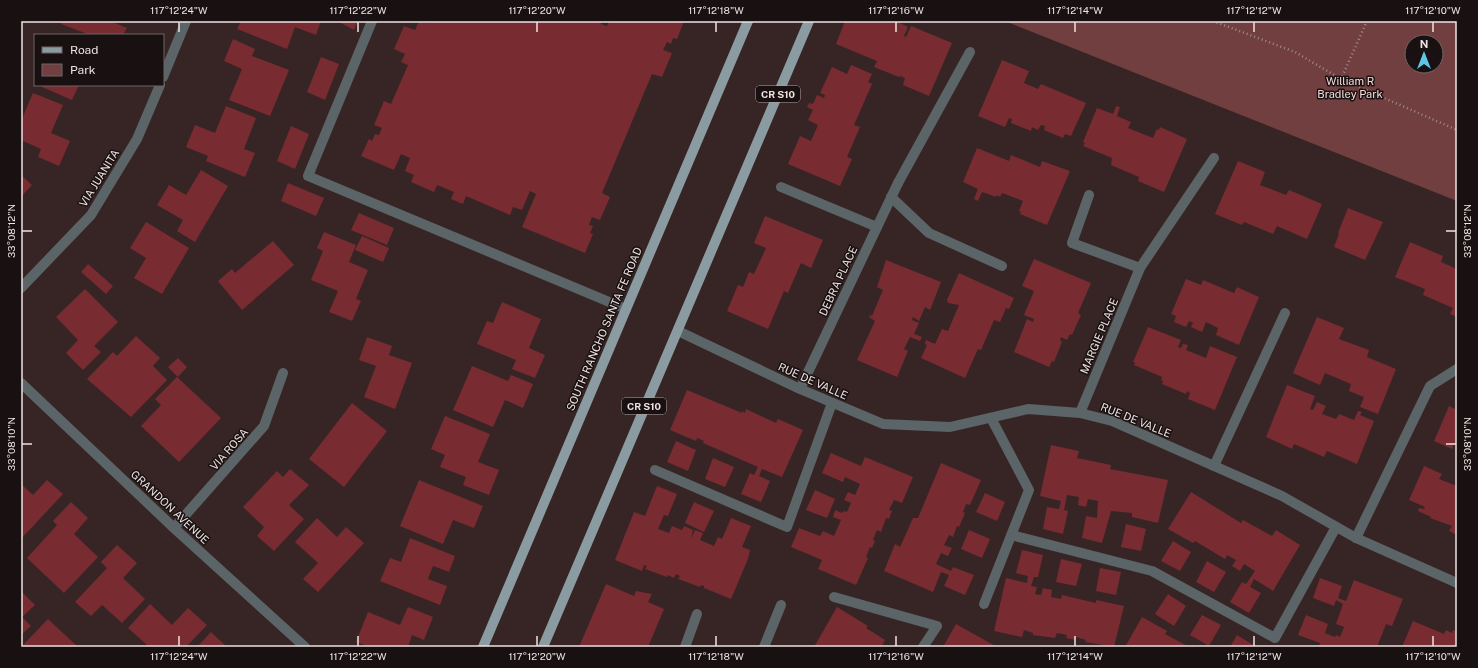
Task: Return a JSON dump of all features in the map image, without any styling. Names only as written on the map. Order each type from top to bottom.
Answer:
[{"type":"main road","name":"SOUTH RANCHO SANTA FE ROAD","points":[[482,647],[748,21]]},
{"type":"main road","name":"CR S10","points":[[544,647],[809,21]]},
{"type":"street","points":[[164,75],[186,21]]},
{"type":"street","points":[[372,21],[308,176],[626,309]]},
{"type":"street","name":"DEBRA PLACE","points":[[800,389],[898,183],[970,52]]},
{"type":"street","name":"VIA JUANITA","points":[[21,288],[91,215],[137,139],[160,86]]},
{"type":"street","name":"MARGIE PLACE","points":[[1080,413],[1140,268],[1214,158]]},
{"type":"street","points":[[781,187],[877,227]]},
{"type":"street","points":[[1089,196],[1072,243],[1140,268]]},
{"type":"street","points":[[891,197],[929,233],[1002,266]]},
{"type":"street","points":[[1214,466],[1285,313]]},
{"type":"street","name":"RUE DE VALLE","points":[[678,331],[800,389],[883,424],[950,427],[1028,410],[1080,413],[1112,421],[1282,496],[1356,538],[1457,583]]},
{"type":"street","points":[[1356,538],[1430,386],[1457,369]]},
{"type":"street","name":"VIA ROSA","points":[[174,528],[264,426],[283,373]]},
{"type":"street","name":"GRANDON AVENUE","points":[[21,383],[174,528],[305,647]]},
{"type":"street","points":[[655,470],[787,527],[832,403]]},
{"type":"street","points":[[984,604],[1029,490],[991,418]]},
{"type":"street","points":[[1011,535],[1152,571],[1274,643],[1336,527]]},
{"type":"street","points":[[834,597],[937,626],[923,647]]},
{"type":"street","points":[[764,647],[781,606]]},
{"type":"street","points":[[686,647],[697,614]]},
{"type":"path","points":[[1213,21],[1295,52],[1341,78],[1457,130]]},
{"type":"path","points":[[1341,78],[1367,21]]},
{"type":"green space","name":"William R Bradley Park","points":[[1005,21],[1457,21],[1457,201]]},
{"type":"building","points":[[62,21],[110,21],[127,28],[124,34],[87,34],[61,24]]},
{"type":"building","points":[[241,21],[321,21],[316,35],[295,27],[287,49],[237,29]]},
{"type":"building","points":[[337,21],[358,21],[354,30]]},
{"type":"building","points":[[419,21],[426,23],[427,21],[602,21],[601,24],[607,26],[609,21],[684,21],[677,39],[673,38],[671,44],[667,42],[663,50],[672,53],[662,77],[652,74],[602,193],[610,197],[600,220],[592,217],[589,225],[593,226],[590,233],[593,234],[585,253],[522,227],[536,194],[530,191],[522,210],[513,207],[510,215],[466,196],[463,204],[451,199],[454,192],[437,185],[434,192],[411,182],[414,175],[405,171],[410,158],[401,154],[394,170],[361,156],[369,139],[372,141],[375,134],[379,135],[382,128],[374,125],[384,101],[391,104],[408,65],[401,62],[405,54],[394,49],[404,26],[415,30]]},
{"type":"building","points":[[845,21],[896,21],[908,27],[904,36],[906,37],[911,26],[952,43],[929,96],[903,85],[905,78],[874,67],[877,61],[836,44]]},
{"type":"building","points":[[233,39],[255,49],[252,56],[289,70],[270,116],[229,100],[242,69],[224,61]]},
{"type":"building","points":[[321,57],[339,64],[325,100],[307,92]]},
{"type":"building","points":[[1002,60],[1029,71],[1024,83],[1038,89],[1041,84],[1086,103],[1071,136],[1065,134],[1063,138],[1044,130],[1045,126],[1041,125],[1038,130],[1032,127],[1031,131],[1011,123],[1012,119],[1009,118],[1005,127],[978,116]]},
{"type":"building","points":[[851,65],[872,74],[868,82],[872,84],[854,125],[860,127],[847,157],[852,159],[840,186],[788,164],[800,136],[811,141],[818,125],[808,120],[813,110],[807,107],[809,103],[813,104],[817,95],[824,98],[825,95],[820,93],[832,67],[847,74]]},
{"type":"building","points":[[42,86],[79,86],[72,100]]},
{"type":"building","points":[[33,93],[63,105],[51,133],[70,141],[59,166],[38,157],[41,149],[21,140],[21,121]]},
{"type":"building","points":[[226,106],[256,118],[244,149],[255,153],[245,177],[206,161],[208,156],[186,147],[195,125],[215,133]]},
{"type":"building","points":[[1116,106],[1120,107],[1117,116],[1131,122],[1128,128],[1153,138],[1157,129],[1159,130],[1160,127],[1187,139],[1164,192],[1138,181],[1139,177],[1111,165],[1112,158],[1083,146],[1085,143],[1083,142],[1097,108],[1113,114]]},
{"type":"building","points":[[291,126],[309,134],[295,169],[277,161]]},
{"type":"building","points":[[977,148],[1009,161],[1011,155],[1040,167],[1042,161],[1070,171],[1047,225],[1020,214],[1021,212],[1019,211],[1023,201],[1002,193],[1000,197],[997,195],[996,197],[982,192],[978,201],[974,199],[978,189],[963,182]]},
{"type":"building","points":[[1238,161],[1265,172],[1260,185],[1286,195],[1289,190],[1322,204],[1307,239],[1277,226],[1273,234],[1244,222],[1242,225],[1215,214]]},
{"type":"building","points":[[201,170],[228,186],[195,242],[177,231],[183,220],[157,205],[169,185],[186,195]]},
{"type":"building","points":[[21,175],[32,185],[21,197]]},
{"type":"building","points":[[288,183],[324,198],[316,216],[281,201]]},
{"type":"building","points":[[1348,208],[1383,222],[1365,260],[1334,247]]},
{"type":"building","points":[[359,213],[394,228],[387,245],[351,230]]},
{"type":"building","points":[[765,216],[823,240],[811,268],[801,263],[788,293],[784,291],[768,329],[727,311],[738,285],[743,287],[749,272],[754,274],[766,248],[754,243]]},
{"type":"building","points":[[146,222],[189,248],[162,294],[134,278],[146,258],[130,248]]},
{"type":"building","points":[[324,232],[356,245],[349,262],[368,270],[356,299],[361,301],[352,321],[329,312],[338,291],[311,280],[323,251],[317,248]]},
{"type":"building","points":[[362,236],[389,248],[383,262],[355,250]]},
{"type":"building","points":[[273,241],[294,265],[242,310],[218,281],[232,269],[235,273]]},
{"type":"building","points":[[1410,242],[1443,256],[1441,262],[1457,269],[1457,317],[1450,314],[1453,308],[1423,295],[1425,289],[1395,277]]},
{"type":"building","points":[[1034,259],[1091,283],[1078,313],[1081,315],[1072,335],[1070,334],[1067,340],[1061,337],[1060,340],[1062,342],[1054,362],[1052,361],[1049,367],[1014,352],[1027,319],[1033,322],[1034,319],[1024,315],[1034,291],[1022,286]]},
{"type":"building","points":[[886,260],[941,282],[930,310],[925,307],[919,321],[913,317],[912,320],[919,323],[914,334],[922,337],[920,341],[910,337],[904,349],[908,351],[897,377],[857,360],[875,321],[869,317],[870,315],[872,316],[883,290],[877,287]]},
{"type":"building","points":[[88,264],[113,286],[106,294],[81,272]]},
{"type":"building","points":[[959,273],[1014,298],[1009,309],[1006,308],[1000,322],[994,320],[981,350],[978,349],[965,378],[921,358],[927,345],[925,344],[926,340],[935,344],[942,329],[948,331],[959,305],[948,303],[947,300]]},
{"type":"building","points":[[1186,279],[1201,285],[1203,280],[1234,293],[1237,287],[1259,297],[1239,345],[1216,335],[1218,328],[1206,322],[1202,332],[1191,327],[1193,323],[1189,321],[1186,327],[1174,322],[1176,316],[1171,314]]},
{"type":"building","points":[[85,289],[118,322],[94,346],[101,352],[83,370],[66,353],[78,340],[56,317]]},
{"type":"building","points":[[502,302],[541,319],[529,348],[545,355],[535,378],[512,369],[516,360],[477,344],[487,321],[493,323]]},
{"type":"building","points":[[1317,317],[1344,328],[1339,339],[1369,350],[1367,357],[1396,369],[1378,414],[1360,407],[1364,397],[1349,391],[1351,384],[1325,373],[1320,385],[1293,373]]},
{"type":"building","points":[[1148,327],[1181,340],[1178,347],[1181,348],[1183,344],[1188,345],[1186,350],[1206,358],[1210,346],[1237,357],[1215,410],[1188,399],[1190,393],[1187,391],[1186,394],[1162,384],[1162,377],[1134,365],[1135,362],[1133,362]]},
{"type":"building","points":[[136,336],[160,358],[153,366],[167,380],[131,417],[87,379],[113,352],[117,356]]},
{"type":"building","points":[[367,337],[392,346],[389,355],[412,363],[395,409],[364,397],[376,366],[359,360]]},
{"type":"building","points":[[178,358],[187,367],[178,377],[168,367]]},
{"type":"building","points":[[472,366],[508,381],[511,375],[533,384],[523,408],[505,400],[493,427],[453,410]]},
{"type":"building","points":[[177,377],[221,418],[179,462],[141,426],[161,405],[155,399]]},
{"type":"building","points":[[1287,385],[1315,396],[1310,409],[1313,410],[1317,402],[1326,406],[1322,414],[1336,419],[1339,414],[1354,420],[1358,411],[1362,412],[1360,415],[1374,421],[1357,464],[1327,451],[1324,457],[1294,444],[1292,449],[1266,437]]},
{"type":"building","points":[[687,390],[742,413],[742,411],[745,413],[746,409],[776,423],[778,419],[803,430],[782,477],[762,469],[759,476],[770,481],[761,502],[741,494],[750,473],[754,475],[758,467],[703,443],[704,441],[697,438],[696,441],[670,430]]},
{"type":"building","points":[[352,403],[387,431],[344,487],[309,459]]},
{"type":"building","points":[[1449,406],[1457,410],[1457,446],[1454,444],[1452,449],[1434,441]]},
{"type":"building","points":[[445,416],[490,434],[478,462],[499,470],[489,495],[463,485],[466,477],[440,467],[445,455],[431,449]]},
{"type":"building","points":[[676,441],[696,450],[688,471],[667,462]]},
{"type":"building","points":[[1051,445],[1079,451],[1077,458],[1111,465],[1110,469],[1168,480],[1158,523],[1132,517],[1132,513],[1111,511],[1102,543],[1082,538],[1086,516],[1097,518],[1098,501],[1088,499],[1086,507],[1078,505],[1079,497],[1067,495],[1064,510],[1068,511],[1063,534],[1043,529],[1047,507],[1059,509],[1061,501],[1040,496]]},
{"type":"building","points":[[831,453],[861,466],[865,457],[913,477],[902,503],[894,500],[889,510],[892,511],[889,519],[886,518],[881,532],[877,530],[873,540],[875,541],[872,548],[870,547],[866,557],[868,558],[856,585],[818,569],[822,560],[791,547],[799,528],[820,536],[823,531],[834,536],[841,520],[833,517],[835,510],[842,513],[844,511],[847,512],[851,503],[844,500],[848,492],[855,495],[860,484],[845,477],[843,482],[822,473]]},
{"type":"building","points":[[713,458],[734,467],[725,487],[705,479]]},
{"type":"building","points":[[941,463],[981,480],[970,505],[966,504],[963,512],[965,513],[959,527],[957,526],[953,537],[949,535],[944,545],[952,548],[948,556],[941,553],[936,564],[951,571],[953,567],[974,575],[965,595],[944,586],[949,575],[941,572],[933,592],[884,571],[895,544],[900,547],[913,518],[918,518]]},
{"type":"building","points":[[1424,466],[1442,474],[1439,479],[1457,486],[1457,535],[1449,531],[1452,526],[1430,518],[1431,517],[1418,511],[1419,508],[1424,509],[1425,507],[1409,500]]},
{"type":"building","points":[[290,469],[309,485],[289,505],[304,519],[274,551],[257,536],[264,527],[243,507],[277,471],[283,477]]},
{"type":"building","points":[[47,480],[63,494],[21,539],[21,484],[33,495]]},
{"type":"building","points":[[419,480],[483,506],[474,528],[453,520],[443,544],[400,526]]},
{"type":"building","points":[[657,486],[677,494],[668,516],[664,515],[658,529],[669,533],[672,526],[682,530],[684,526],[693,530],[691,539],[695,530],[703,533],[700,540],[714,546],[718,537],[722,539],[731,518],[751,526],[742,547],[750,550],[748,559],[731,599],[704,588],[704,586],[701,585],[700,587],[678,579],[680,576],[676,574],[674,578],[668,575],[667,577],[645,569],[647,566],[644,565],[642,571],[615,560],[634,512],[645,516]]},
{"type":"building","points":[[815,490],[835,499],[827,518],[806,510]]},
{"type":"building","points":[[1191,492],[1241,523],[1243,520],[1272,536],[1276,530],[1300,545],[1273,591],[1254,579],[1250,587],[1261,593],[1249,613],[1230,602],[1242,582],[1246,584],[1255,571],[1244,564],[1240,571],[1232,566],[1236,560],[1227,555],[1225,559],[1195,541],[1193,543],[1168,529]]},
{"type":"building","points":[[985,493],[1005,502],[997,521],[976,512]]},
{"type":"building","points":[[71,502],[88,518],[74,534],[98,557],[64,593],[27,558],[57,525],[53,521]]},
{"type":"building","points":[[694,502],[714,511],[704,532],[685,523]]},
{"type":"building","points":[[317,518],[337,537],[346,527],[364,543],[318,592],[303,579],[318,563],[295,542]]},
{"type":"building","points":[[1126,524],[1146,529],[1141,551],[1121,547]]},
{"type":"building","points":[[969,530],[990,539],[982,558],[961,549]]},
{"type":"building","points":[[410,538],[455,556],[449,572],[433,566],[428,579],[447,586],[440,605],[380,581],[390,558],[401,562]]},
{"type":"building","points":[[1173,541],[1191,552],[1180,571],[1161,561]]},
{"type":"building","points":[[117,545],[137,563],[123,578],[145,599],[122,623],[102,605],[91,616],[75,602],[107,568],[101,562]]},
{"type":"building","points":[[1022,550],[1043,555],[1038,577],[1034,577],[1031,586],[1037,587],[1035,594],[1041,595],[1043,588],[1052,590],[1051,597],[1061,599],[1062,595],[1096,603],[1096,600],[1124,606],[1114,647],[1085,642],[1086,640],[1076,637],[1076,640],[1066,638],[1067,635],[1057,633],[1055,638],[1033,635],[1033,633],[1024,630],[1022,637],[994,631],[1006,578],[1027,583],[1028,576],[1016,573]]},
{"type":"building","points":[[1061,559],[1082,564],[1076,586],[1056,582]]},
{"type":"building","points":[[1207,561],[1226,572],[1214,592],[1196,582]]},
{"type":"building","points":[[1100,568],[1121,572],[1116,595],[1096,591]]},
{"type":"building","points":[[1320,578],[1342,586],[1338,598],[1346,601],[1354,580],[1403,599],[1392,626],[1386,624],[1377,647],[1319,647],[1320,643],[1298,635],[1306,615],[1328,624],[1325,633],[1335,637],[1336,635],[1340,637],[1344,627],[1336,624],[1343,604],[1336,600],[1334,606],[1313,598]]},
{"type":"building","points":[[606,584],[634,596],[636,591],[652,594],[648,602],[664,609],[648,647],[579,647]]},
{"type":"building","points":[[21,591],[35,605],[22,617],[31,626],[21,635]]},
{"type":"building","points":[[1168,594],[1186,606],[1174,626],[1155,614]]},
{"type":"building","points":[[150,604],[172,625],[188,608],[207,625],[186,647],[145,647],[147,645],[128,628]]},
{"type":"building","points":[[408,607],[433,617],[424,640],[412,635],[408,647],[370,647],[356,642],[368,612],[400,625]]},
{"type":"building","points":[[837,607],[868,626],[866,628],[885,640],[881,647],[814,647]]},
{"type":"building","points":[[1202,615],[1221,625],[1209,646],[1190,635]]},
{"type":"building","points":[[1142,617],[1167,631],[1165,634],[1189,647],[1125,647]]},
{"type":"building","points":[[48,619],[78,647],[21,647]]},
{"type":"building","points":[[1413,621],[1444,634],[1446,630],[1452,633],[1453,630],[1457,632],[1457,647],[1402,647]]},
{"type":"building","points":[[956,624],[997,647],[943,647]]},
{"type":"building","points":[[211,632],[227,647],[197,647]]},
{"type":"building","points":[[1237,635],[1255,646],[1255,647],[1230,647]]}]
